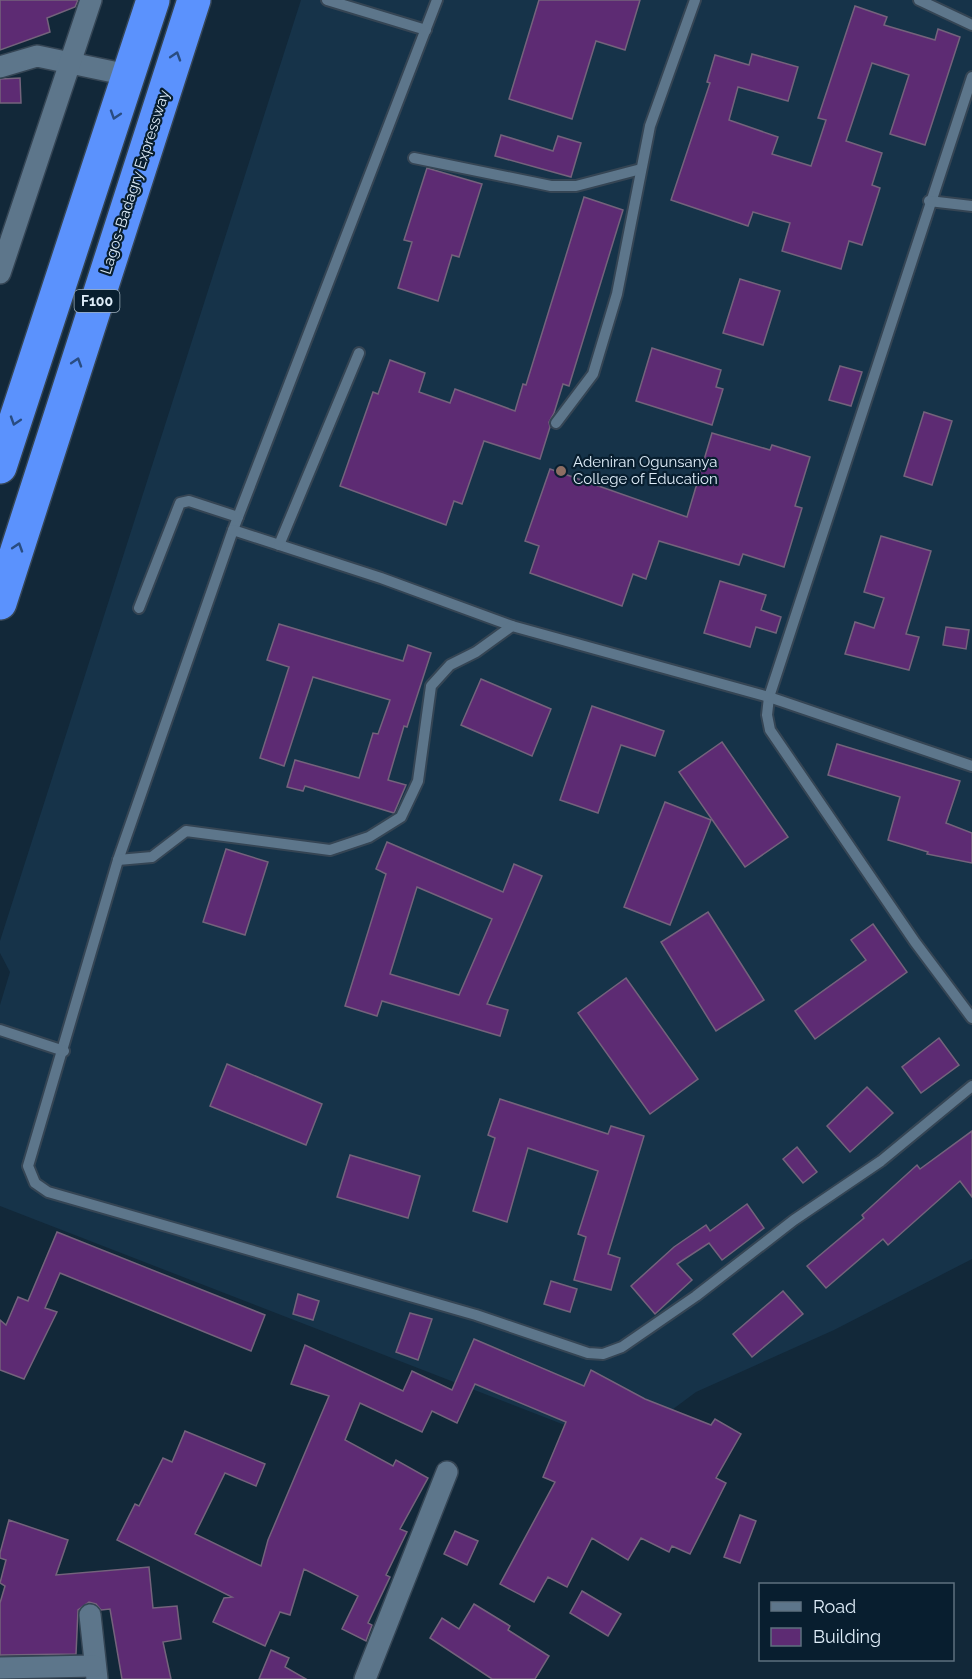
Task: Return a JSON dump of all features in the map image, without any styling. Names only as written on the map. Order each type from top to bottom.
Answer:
[{"type":"highway","name":"F100","points":[[0,467],[153,0]]},
{"type":"highway","name":"Lagos-Badagry Expressway","points":[[0,603],[194,0]]},
{"type":"street","points":[[0,273],[91,0]]},
{"type":"street","points":[[0,67],[37,56],[128,75]]},
{"type":"street","points":[[365,1679],[447,1472]]},
{"type":"street","points":[[0,1668],[96,1672],[90,1615]]},
{"type":"lane","points":[[327,0],[426,30]]},
{"type":"lane","points":[[437,0],[233,530],[118,860],[64,1051],[28,1166],[35,1183],[48,1192],[476,1315],[588,1353],[603,1354],[622,1347],[696,1296],[794,1220],[881,1161],[972,1086]]},
{"type":"lane","points":[[556,423],[593,374],[617,294],[650,126],[695,0]]},
{"type":"lane","points":[[919,0],[972,25]]},
{"type":"lane","points":[[972,77],[929,201],[770,697],[767,715],[770,730],[915,942],[972,1018]]},
{"type":"lane","points":[[414,158],[550,186],[576,186],[641,170]]},
{"type":"lane","points":[[929,201],[972,206]]},
{"type":"lane","points":[[279,545],[359,353]]},
{"type":"lane","points":[[139,608],[180,503],[189,501],[238,517]]},
{"type":"lane","points":[[233,530],[512,626],[770,697],[972,766]]},
{"type":"lane","points":[[118,860],[152,857],[186,831],[330,850],[369,837],[401,817],[418,781],[431,686],[450,665],[476,652],[512,626]]},
{"type":"lane","points":[[0,1030],[64,1051]]},
{"type":"shaded area","name":"Adeniran Ogunsanya College of Education","points":[[301,0],[972,0],[972,1259],[834,1330],[696,1392],[661,1418],[629,1450],[0,1206],[0,1005],[10,972],[0,953],[0,941]]},
{"type":"building","points":[[0,0],[78,0],[75,7],[47,18],[50,32],[0,50]]},
{"type":"building","points":[[539,0],[640,0],[625,50],[596,41],[572,119],[509,99]]},
{"type":"building","points":[[855,6],[887,17],[884,25],[935,40],[938,29],[960,37],[925,145],[890,134],[909,75],[872,63],[846,141],[882,153],[872,185],[880,188],[862,245],[849,241],[841,269],[782,251],[790,223],[753,212],[748,226],[671,200],[710,83],[707,82],[715,55],[749,65],[752,54],[798,67],[788,101],[738,87],[729,120],[778,137],[772,154],[811,166],[826,120],[818,118]]},
{"type":"building","points":[[20,78],[21,103],[0,103],[0,79]]},
{"type":"building","points":[[501,135],[553,151],[558,136],[581,143],[571,177],[495,156]]},
{"type":"building","points":[[427,168],[482,184],[459,257],[452,255],[438,301],[398,288],[412,242],[404,240]]},
{"type":"building","points":[[584,197],[623,210],[569,386],[563,384],[549,422],[550,427],[540,459],[484,441],[462,504],[454,501],[446,525],[340,486],[373,392],[378,394],[390,360],[425,373],[419,392],[450,403],[455,389],[515,411],[523,384],[526,385]]},
{"type":"building","points":[[740,279],[780,291],[763,345],[723,333]]},
{"type":"building","points":[[652,348],[721,370],[716,387],[723,389],[712,425],[636,401]]},
{"type":"building","points":[[840,366],[862,372],[851,406],[829,400]]},
{"type":"building","points":[[924,412],[952,421],[932,485],[904,476]]},
{"type":"building","points":[[712,433],[770,450],[772,445],[810,457],[795,506],[802,508],[784,567],[743,554],[739,565],[659,541],[646,579],[633,574],[622,606],[530,573],[539,546],[525,541],[550,469],[687,517]]},
{"type":"building","points":[[881,536],[931,551],[906,634],[919,637],[909,670],[845,654],[855,622],[874,628],[884,598],[864,592]]},
{"type":"building","points":[[720,581],[766,595],[761,610],[781,617],[776,633],[756,627],[750,647],[704,633]]},
{"type":"building","points":[[279,624],[403,661],[408,645],[431,653],[407,727],[404,726],[388,780],[406,785],[394,813],[305,786],[303,791],[287,787],[295,760],[359,778],[373,733],[378,734],[390,700],[313,677],[284,766],[260,758],[289,667],[267,660]]},
{"type":"building","points":[[946,627],[969,630],[966,649],[943,645]]},
{"type":"building","points":[[481,679],[551,709],[532,756],[461,725]]},
{"type":"building","points":[[592,706],[664,731],[655,756],[621,745],[598,813],[560,800]]},
{"type":"building","points":[[722,742],[788,837],[745,867],[679,772]]},
{"type":"building","points":[[837,744],[960,781],[946,823],[972,833],[972,863],[927,854],[928,852],[888,840],[900,797],[828,775]]},
{"type":"building","points":[[665,802],[711,820],[670,925],[624,907]]},
{"type":"building","points":[[387,842],[503,892],[514,864],[542,876],[487,1004],[508,1010],[500,1036],[382,1001],[377,1016],[345,1006],[386,874],[376,869]],"holes":[[[417,887],[492,919],[459,995],[390,974]]]},
{"type":"building","points":[[226,849],[268,862],[245,935],[203,922]]},
{"type":"building","points":[[708,912],[764,1000],[716,1031],[661,942]]},
{"type":"building","points":[[873,924],[907,972],[815,1039],[795,1011],[866,960],[851,940]]},
{"type":"building","points":[[626,978],[698,1079],[650,1114],[578,1013]]},
{"type":"building","points":[[939,1038],[959,1065],[921,1093],[902,1067]]},
{"type":"building","points":[[227,1064],[322,1104],[306,1145],[210,1106]]},
{"type":"building","points":[[867,1087],[893,1113],[850,1152],[827,1126]]},
{"type":"building","points":[[500,1099],[608,1134],[611,1126],[644,1136],[608,1254],[620,1258],[611,1290],[574,1280],[586,1237],[578,1234],[598,1171],[528,1148],[507,1222],[473,1211],[495,1138],[488,1135]]},
{"type":"building","points":[[972,1131],[972,1197],[960,1181],[888,1245],[883,1239],[826,1288],[807,1266],[864,1218],[862,1215],[917,1165],[920,1169]]},
{"type":"building","points":[[797,1147],[817,1172],[803,1183],[783,1159]]},
{"type":"building","points":[[350,1155],[420,1176],[408,1218],[337,1197]]},
{"type":"building","points":[[747,1204],[764,1228],[722,1260],[709,1243],[677,1264],[692,1280],[655,1314],[631,1286],[674,1247],[706,1225],[710,1231]]},
{"type":"building","points":[[57,1232],[265,1315],[251,1351],[60,1273],[45,1308],[57,1312],[24,1379],[0,1370],[0,1320],[6,1325],[18,1297],[28,1301]]},
{"type":"building","points":[[551,1281],[577,1289],[570,1312],[544,1304]]},
{"type":"building","points":[[783,1291],[803,1314],[752,1357],[733,1334]]},
{"type":"building","points":[[298,1294],[319,1301],[313,1320],[293,1314]]},
{"type":"building","points":[[410,1313],[432,1319],[418,1360],[396,1352]]},
{"type":"building","points":[[474,1339],[584,1386],[591,1370],[645,1399],[711,1425],[715,1419],[741,1434],[716,1478],[726,1483],[690,1554],[672,1546],[669,1552],[641,1538],[628,1560],[592,1538],[567,1587],[548,1577],[534,1602],[500,1584],[555,1482],[543,1477],[566,1422],[475,1384],[457,1423],[432,1411],[422,1432],[360,1403],[345,1440],[393,1466],[396,1460],[428,1478],[400,1529],[407,1532],[386,1575],[390,1577],[368,1623],[372,1625],[366,1641],[342,1629],[358,1596],[304,1569],[290,1615],[280,1612],[265,1646],[213,1622],[224,1598],[232,1597],[117,1540],[135,1504],[139,1506],[163,1458],[172,1462],[185,1431],[265,1464],[256,1486],[225,1473],[195,1534],[261,1566],[268,1540],[329,1396],[291,1384],[305,1345],[403,1391],[412,1371],[452,1390]]},
{"type":"building","points":[[740,1515],[756,1521],[740,1563],[724,1557]]},
{"type":"building","points":[[9,1520],[68,1540],[56,1575],[149,1567],[153,1608],[177,1606],[181,1639],[163,1642],[171,1679],[122,1679],[110,1609],[101,1610],[96,1604],[89,1602],[78,1610],[76,1654],[0,1655],[0,1603],[5,1586],[0,1583],[6,1560],[0,1558],[0,1553]]},
{"type":"building","points":[[455,1531],[478,1541],[467,1565],[444,1554]]},
{"type":"building","points":[[582,1591],[621,1614],[608,1636],[570,1613]]},
{"type":"building","points":[[474,1604],[510,1626],[508,1630],[549,1656],[535,1679],[492,1679],[430,1638],[442,1618],[459,1629]]},
{"type":"building","points":[[271,1650],[289,1658],[285,1667],[306,1679],[259,1679]]},
{"type":"place","name":"Adeniran Ogunsanya College of Education","points":[[561,471]]}]
